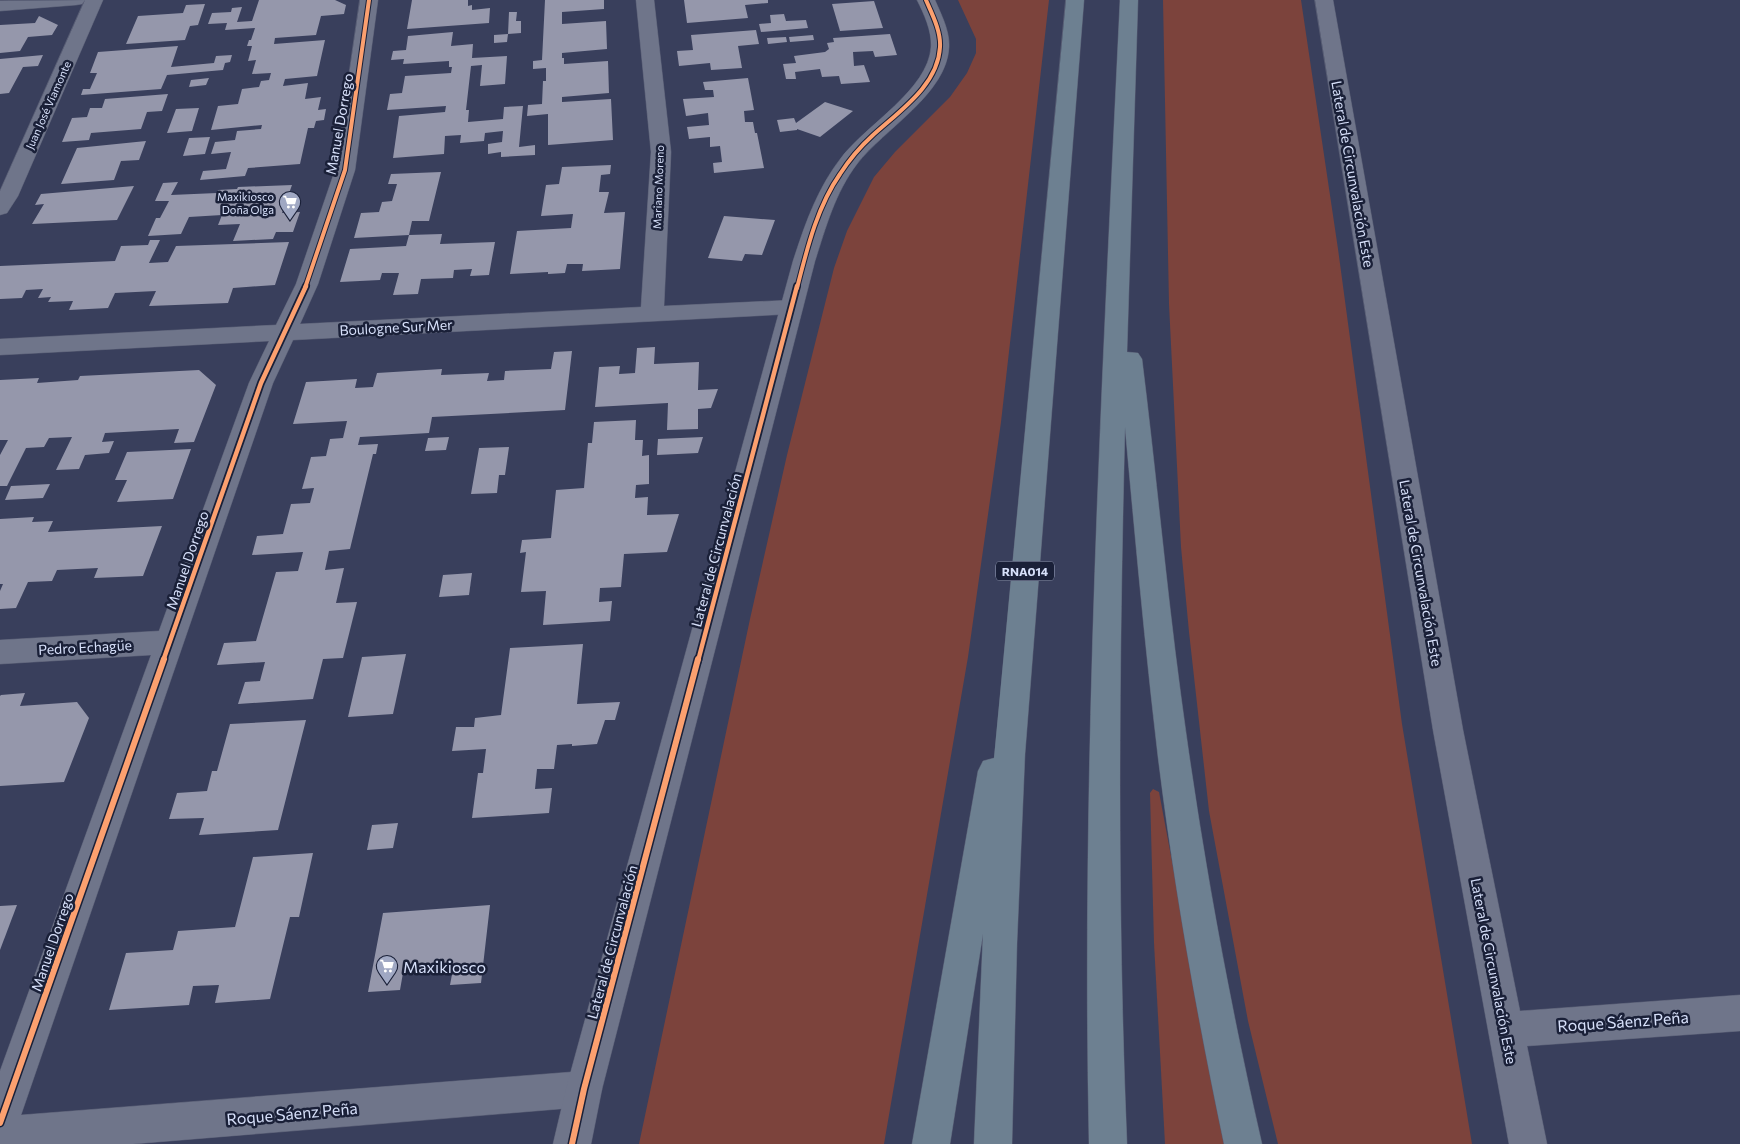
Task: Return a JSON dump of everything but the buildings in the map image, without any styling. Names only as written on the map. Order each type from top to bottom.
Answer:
[{"type":"highway","name":"RNA014","points":[[993,1144],[1010,764],[1075,0]]},
{"type":"highway","points":[[1108,1144],[1103,949],[1105,763],[1119,264],[1129,0]]},
{"type":"highway","points":[[1119,264],[1158,630],[1195,907],[1243,1144]]},
{"type":"highway","points":[[931,1144],[1022,611]]},
{"type":"street","points":[[0,6],[76,0]]},
{"type":"street","name":"Juan José Viamonte","points":[[0,209],[12,187],[94,0]]},
{"type":"street","name":"Manuel Dorrego","points":[[0,1123],[261,383],[307,284],[345,170],[370,0]]},
{"type":"street","name":"Mariano Moreno","points":[[644,0],[661,152],[652,314]]},
{"type":"street","name":"Lateral de Circunvalación","points":[[572,1144],[584,1089],[792,307],[818,218],[831,187],[857,152],[908,103],[932,73],[940,46],[931,10],[926,0]]},
{"type":"street","name":"Lateral de Circunvalación Este","points":[[1324,0],[1446,720],[1528,1144]]},
{"type":"street","name":"Boulogne Sur Mer","points":[[0,347],[792,307]]},
{"type":"street","name":"Pedro Echagüe","points":[[0,652],[170,642]]},
{"type":"street","name":"Roque Sáenz Peña","points":[[1505,1030],[1740,1013]]},
{"type":"street","name":"Roque Sáenz Peña","points":[[0,1136],[584,1089]]},
{"type":"shaded area","points":[[958,0],[1049,0],[1001,422],[968,657],[884,1144],[639,1144],[750,619],[787,455],[834,268],[847,231],[874,177],[895,152],[950,97],[967,73],[976,53],[976,39]]},
{"type":"shaded area","points":[[1163,0],[1301,0],[1338,249],[1402,724],[1472,1144],[1278,1144],[1248,1021],[1209,811],[1189,632],[1181,547],[1169,304]]},
{"type":"shaded area","points":[[1153,789],[1159,792],[1225,1144],[1165,1144],[1154,943],[1150,793]]},
{"type":"cycle path","points":[[0,1123],[261,383],[307,284],[345,170],[369,0]]},
{"type":"cycle path","points":[[572,1144],[584,1089],[804,261],[821,210],[839,175],[864,144],[916,95],[933,73],[938,60],[940,41],[926,0]]},
{"type":"place","name":"Maxikiosco Doña Olga","points":[[290,221]]},
{"type":"place","name":"Maxikiosco","points":[[387,985]]}]
